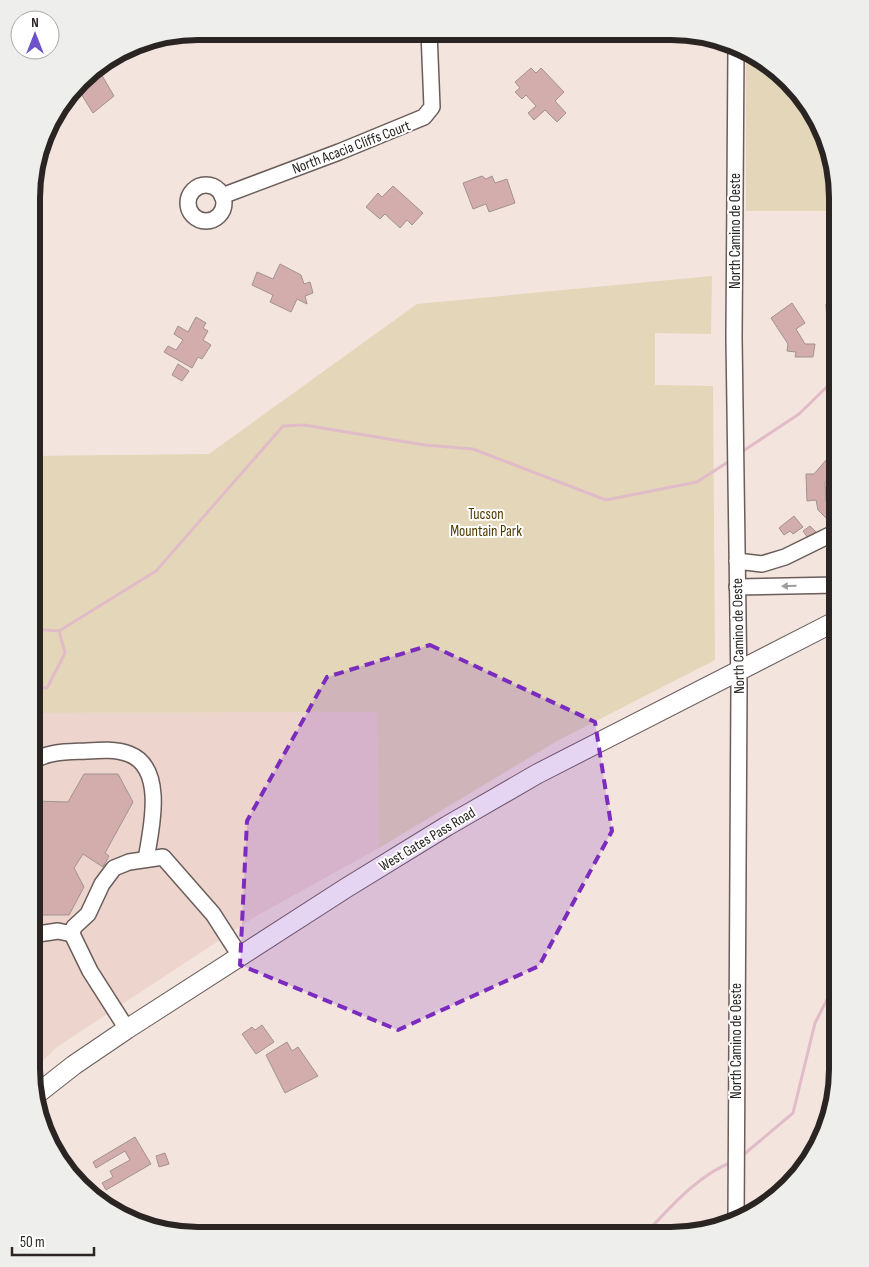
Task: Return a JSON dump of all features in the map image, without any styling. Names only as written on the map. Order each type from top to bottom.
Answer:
[{"type":"main road","name":"West Gates Pass Road","points":[[41,1091],[74,1065],[127,1029],[346,888],[537,774],[738,669],[829,624]]},
{"type":"street","name":"North Acacia Cliffs Court","points":[[222,196],[340,152],[424,117],[433,117],[429,40]]},
{"type":"street","name":"North Camino de Oeste","points":[[736,54],[734,338],[738,669],[736,1213]]},
{"type":"street","points":[[737,561],[762,564],[785,557],[829,535]]},
{"type":"street","points":[[737,587],[829,585]]},
{"type":"street","points":[[40,756],[68,752],[111,750],[130,754],[142,763],[148,773],[154,807],[146,859]]},
{"type":"street","points":[[127,1029],[90,971],[72,934],[74,927],[88,914],[102,884],[114,868],[129,862],[163,857],[213,914],[240,956]]},
{"type":"street","points":[[40,933],[53,931],[72,934]]},
{"type":"highlighted area","points":[[430,645],[595,722],[612,831],[539,966],[398,1030],[240,965],[247,821],[327,677]]},
{"type":"shaded area","points":[[377,712],[379,848],[258,915],[57,1047],[40,1063],[40,713]]},
{"type":"green space","points":[[746,59],[783,86],[813,128],[821,147],[828,177],[829,211],[746,211]]},
{"type":"green space","name":"Tucson Mountain Park","points":[[712,276],[711,334],[655,333],[655,385],[713,386],[715,660],[557,741],[379,848],[377,712],[40,713],[40,456],[209,454],[417,304]]},
{"type":"building","points":[[531,68],[536,73],[541,68],[564,92],[555,101],[566,113],[557,122],[545,110],[534,120],[528,113],[536,106],[526,95],[522,99],[515,92],[520,88],[515,82]]},
{"type":"building","points":[[101,74],[114,96],[93,113],[80,93]]},
{"type":"building","points":[[482,176],[486,179],[492,176],[495,183],[507,179],[515,203],[489,212],[486,204],[473,209],[463,183]]},
{"type":"building","points":[[393,186],[423,213],[412,225],[407,220],[400,228],[385,214],[380,219],[366,207],[378,193],[382,197]]},
{"type":"building","points":[[280,264],[301,275],[304,284],[310,282],[313,293],[305,296],[307,304],[297,299],[291,312],[270,302],[273,295],[252,285],[257,272],[273,279]]},
{"type":"building","points":[[792,303],[805,323],[796,329],[805,344],[815,344],[813,357],[795,357],[796,352],[787,351],[788,344],[771,318]]},
{"type":"building","points":[[826,304],[829,304],[829,324],[827,324]]},
{"type":"building","points":[[196,317],[206,323],[203,328],[208,331],[203,340],[211,345],[202,359],[198,357],[192,368],[164,352],[168,346],[176,350],[183,340],[174,334],[178,326],[188,332]]},
{"type":"building","points":[[178,364],[189,371],[182,381],[172,375]]},
{"type":"building","points":[[827,459],[829,461],[829,479],[825,482],[829,517],[827,519],[818,510],[816,500],[807,501],[806,474],[814,474]]},
{"type":"building","points":[[794,516],[803,527],[793,534],[790,531],[784,535],[779,528]]},
{"type":"building","points":[[810,526],[816,532],[808,538],[803,531]]},
{"type":"building","points":[[84,774],[118,774],[133,802],[105,853],[109,856],[103,867],[83,854],[74,868],[84,887],[69,915],[40,915],[40,801],[68,802]]},
{"type":"building","points":[[262,1025],[274,1042],[256,1054],[242,1034],[252,1027],[255,1030]]},
{"type":"building","points":[[287,1042],[292,1051],[298,1047],[318,1076],[285,1093],[266,1055]]},
{"type":"building","points":[[135,1137],[151,1164],[106,1190],[102,1183],[113,1177],[110,1171],[130,1160],[125,1151],[96,1168],[93,1162]]},
{"type":"building","points":[[165,1153],[169,1164],[159,1167],[156,1156]]},
{"type":"waterway","points":[[740,453],[799,414],[829,385]]},
{"type":"waterway","points":[[40,630],[59,631],[156,571],[283,426],[304,425],[425,445],[473,449],[606,500],[697,482],[731,460]]},
{"type":"waterway","points":[[40,687],[47,688],[65,653],[59,631]]},
{"type":"waterway","points":[[742,1156],[793,1113],[815,1023],[829,996]]},
{"type":"waterway","points":[[651,1227],[695,1184],[732,1162]]}]
